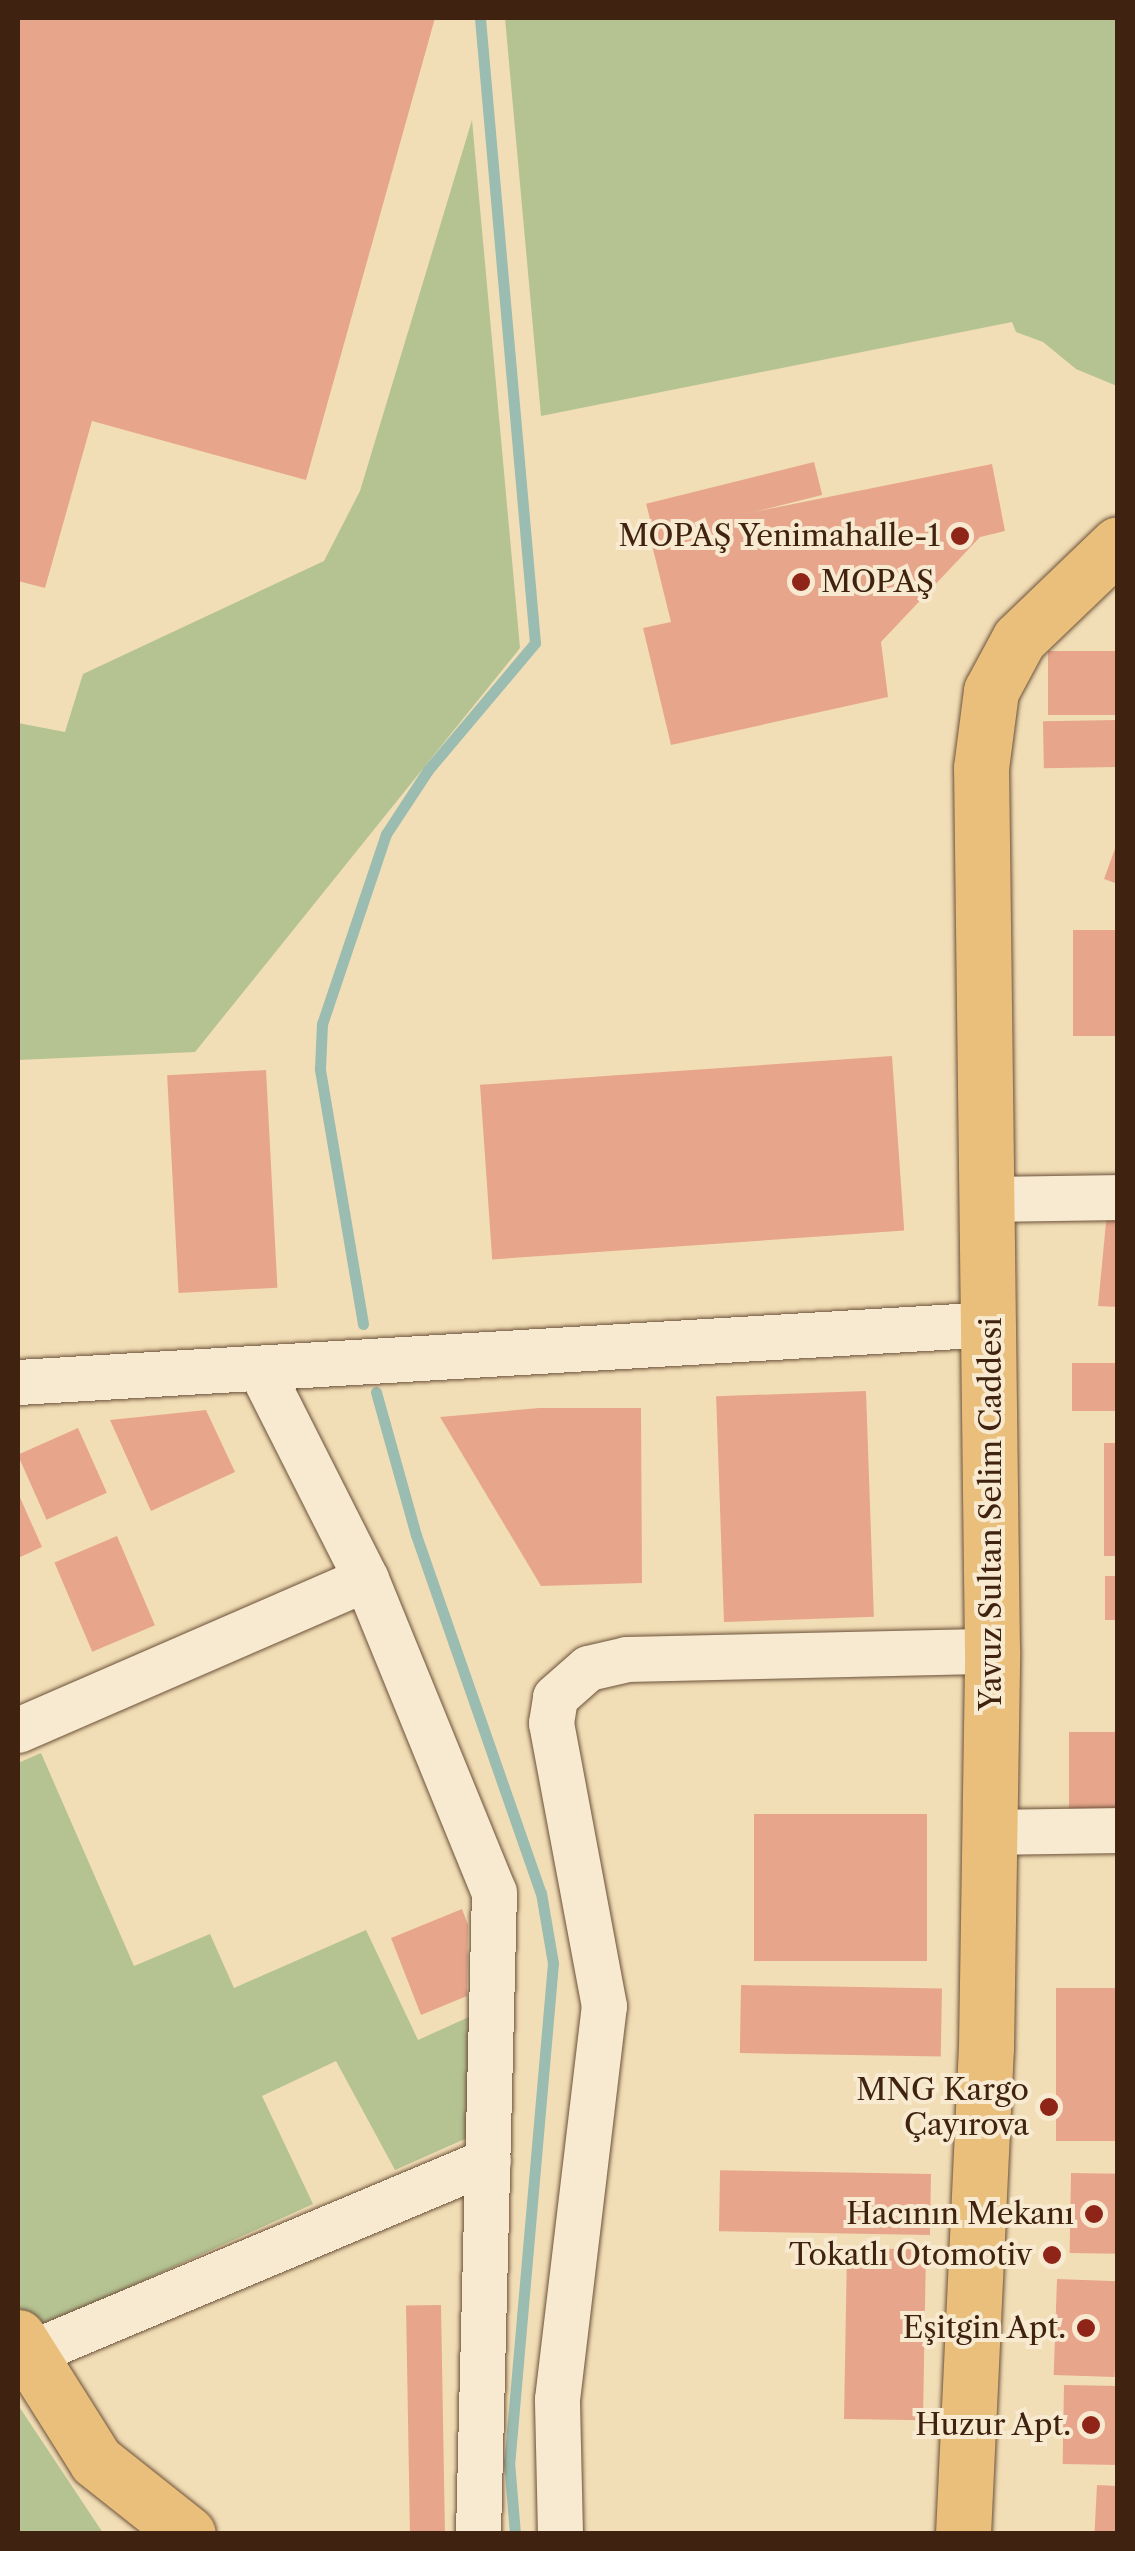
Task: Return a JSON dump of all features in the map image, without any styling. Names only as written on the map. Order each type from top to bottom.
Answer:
[{"type":"main road","name":"Yavuz Sultan Selim Caddesi","points":[[963,2534],[990,1832],[991,1199],[984,724],[991,690],[1019,638],[1118,544]]},
{"type":"main road","points":[[23,2346],[96,2461],[136,2534]]},
{"type":"main road","points":[[96,2461],[188,2534]]},
{"type":"street","points":[[991,1199],[1118,1197]]},
{"type":"street","points":[[18,1382],[991,1324]]},
{"type":"street","points":[[260,1369],[366,1580],[494,1892],[478,2534]]},
{"type":"street","points":[[18,1730],[366,1580]]},
{"type":"street","points":[[560,2534],[557,2399],[604,2006],[551,1723],[555,1698],[588,1668],[626,1658],[992,1651]]},
{"type":"street","points":[[990,1832],[1118,1830]]},
{"type":"street","points":[[23,2346],[488,2160]]},
{"type":"green space","points":[[505,18],[1117,18],[1117,386],[1076,369],[1043,342],[1016,332],[1012,322],[541,416]]},
{"type":"green space","points":[[472,120],[520,648],[195,1052],[18,1060],[18,723],[65,732],[83,674],[324,561],[360,491]]},
{"type":"green space","points":[[41,1753],[134,1966],[210,1934],[234,1988],[366,1930],[418,2040],[480,2012],[476,2134],[395,2170],[336,2061],[262,2096],[313,2204],[32,2331],[18,2306],[18,1763]]},
{"type":"green space","points":[[18,2405],[103,2533],[19,2533]]},
{"type":"building","points":[[18,18],[435,18],[306,480],[92,421],[45,588],[18,581]]},
{"type":"building","points":[[814,462],[822,495],[654,537],[646,504]]},
{"type":"building","name":"MOPAŞ","points":[[992,464],[1005,531],[980,537],[881,642],[888,697],[671,745],[643,628],[671,622],[649,533]]},
{"type":"building","points":[[1048,651],[1118,651],[1118,715],[1048,715]]},
{"type":"building","points":[[1117,720],[1118,767],[1044,768],[1043,721]]},
{"type":"building","points":[[1118,843],[1118,884],[1104,879]]},
{"type":"building","points":[[1073,930],[1118,930],[1118,1036],[1073,1036]]},
{"type":"building","points":[[892,1056],[904,1231],[492,1259],[480,1085]]},
{"type":"building","points":[[266,1070],[277,1288],[179,1293],[167,1075]]},
{"type":"building","points":[[1107,1212],[1118,1212],[1118,1307],[1098,1306]]},
{"type":"building","points":[[1072,1363],[1117,1363],[1117,1411],[1072,1411]]},
{"type":"building","points":[[866,1391],[874,1617],[724,1622],[716,1396]]},
{"type":"building","points":[[539,1408],[641,1408],[642,1583],[541,1586],[440,1417]]},
{"type":"building","points":[[206,1410],[235,1472],[151,1511],[110,1420]]},
{"type":"building","points":[[78,1428],[107,1493],[47,1520],[18,1455]]},
{"type":"building","points":[[1104,1443],[1118,1443],[1118,1556],[1104,1556]]},
{"type":"building","points":[[18,1493],[42,1547],[18,1558]]},
{"type":"building","points":[[117,1536],[155,1625],[92,1652],[54,1563]]},
{"type":"building","points":[[1105,1576],[1118,1576],[1118,1620],[1105,1620]]},
{"type":"building","points":[[1069,1732],[1118,1732],[1118,1810],[1069,1810]]},
{"type":"building","points":[[754,1814],[927,1814],[927,1961],[754,1961]]},
{"type":"building","points":[[462,1909],[468,1925],[467,1996],[421,2015],[391,1938]]},
{"type":"building","points":[[741,1985],[942,1989],[941,2056],[740,2053]]},
{"type":"building","points":[[1056,1988],[1118,1988],[1118,2141],[1056,2141]]},
{"type":"building","points":[[720,2170],[931,2174],[930,2235],[719,2231]]},
{"type":"building","name":"Hacının Mekanı","points":[[1071,2173],[1118,2174],[1117,2254],[1070,2253]]},
{"type":"building","points":[[847,2248],[926,2249],[923,2420],[844,2419]]},
{"type":"building","name":"Eşitgin Apt.","points":[[1057,2279],[1118,2281],[1115,2377],[1054,2375]]},
{"type":"building","points":[[441,2305],[445,2534],[410,2534],[406,2306]]},
{"type":"building","name":"Huzur Apt.","points":[[1064,2385],[1118,2386],[1117,2465],[1063,2464]]},
{"type":"building","points":[[1097,2485],[1118,2486],[1115,2534],[1094,2534]]},
{"type":"waterway","points":[[363,1324],[320,1069],[322,1024],[386,834],[428,770],[535,643],[480,18]]},
{"type":"waterway","points":[[376,1392],[416,1535],[541,1893],[553,1963],[509,2461],[515,2534]]},
{"type":"place","name":"MOPAŞ Yenimahalle-1","points":[[960,536]]},
{"type":"place","name":"MOPAŞ","points":[[801,582]]},
{"type":"place","name":"MNG Kargo Çayırova","points":[[1049,2107]]},
{"type":"place","name":"Hacının Mekanı","points":[[1094,2214]]},
{"type":"place","name":"Tokatlı Otomotiv","points":[[1052,2255]]},
{"type":"place","name":"Eşitgin Apt.","points":[[1086,2328]]},
{"type":"place","name":"Huzur Apt.","points":[[1091,2425]]}]
